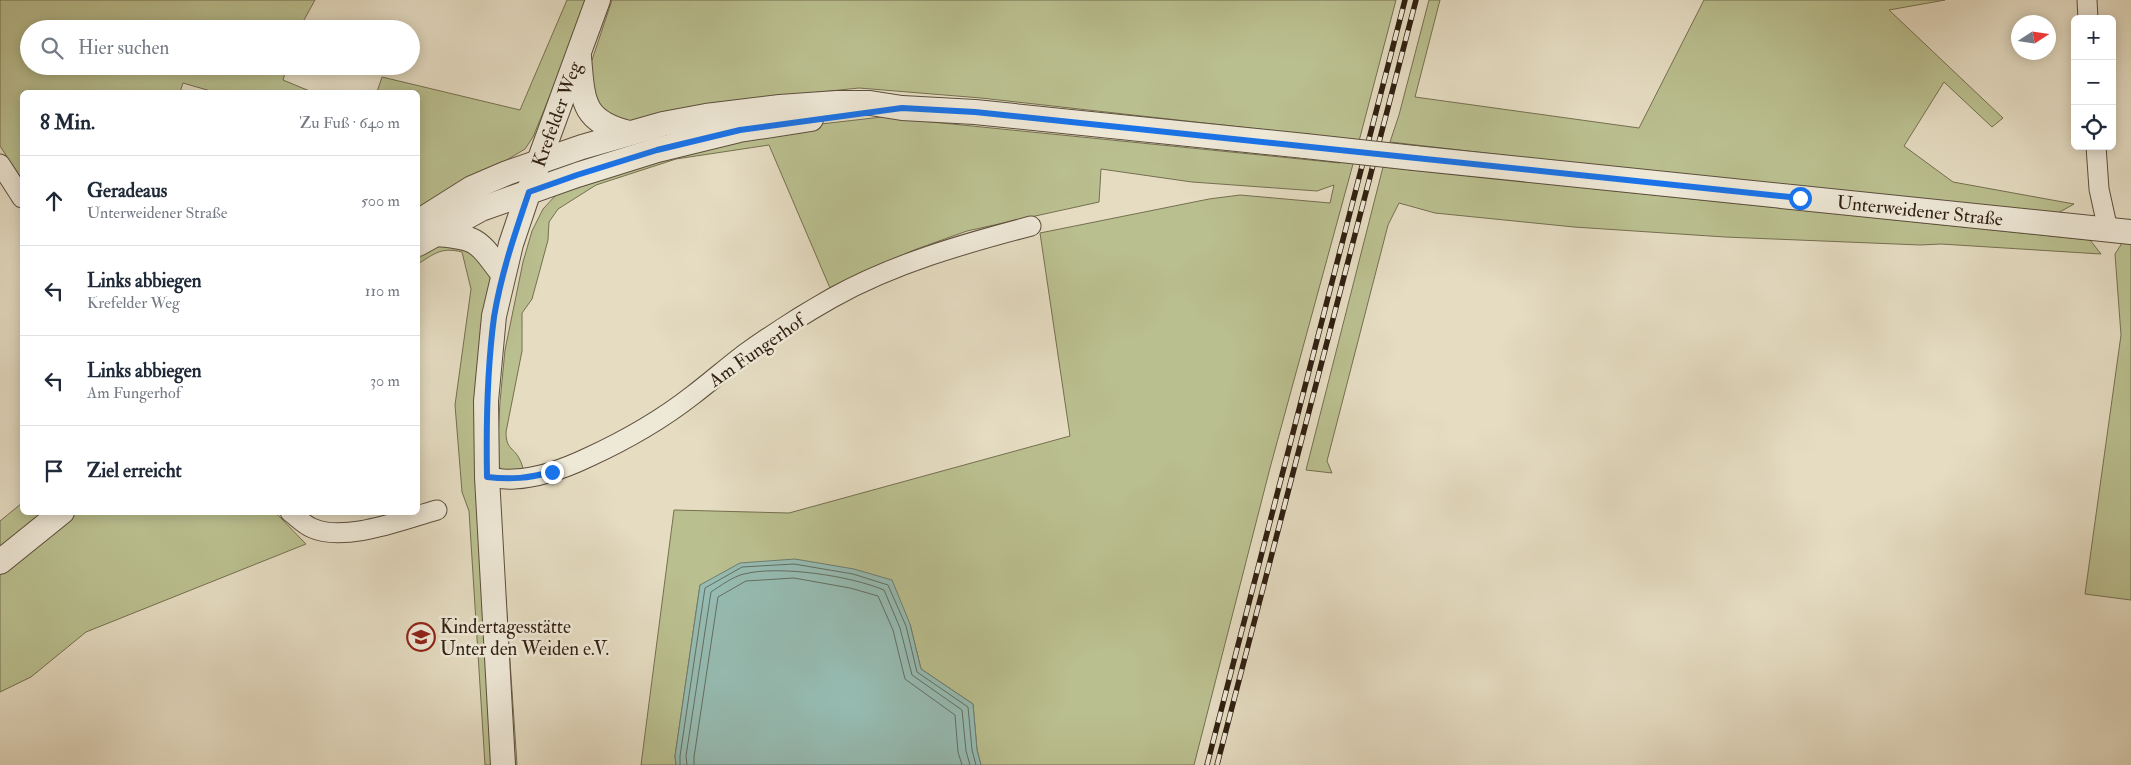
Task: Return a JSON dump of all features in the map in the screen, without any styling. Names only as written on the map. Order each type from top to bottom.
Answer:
[{"type":"street","name":"Krefelder Weg","points":[[502,765],[487,477],[486,401],[494,316],[503,274],[538,164],[598,0]]},
{"type":"street","points":[[2087,0],[2088,15]]},
{"type":"street","points":[[579,50],[582,94],[587,107],[603,124],[629,133]]},
{"type":"street","name":"Unterweidener Straße","points":[[424,233],[472,188],[507,173],[629,133],[706,116],[837,102],[975,112],[2120,231]]},
{"type":"street","name":"Unterweidener Straße","points":[[424,233],[481,209],[577,175],[657,150],[740,130],[902,108]]},
{"type":"street","points":[[2096,150],[2099,189],[2120,231]]},
{"type":"street","points":[[0,164],[20,195]]},
{"type":"street","name":"Am Fungerhof","points":[[487,477],[512,480],[534,477],[577,463],[616,445],[656,422],[744,355],[792,322],[834,297],[926,256],[1031,226]]},
{"type":"street","points":[[424,233],[460,236],[479,243],[503,274]]},
{"type":"street","points":[[420,514],[437,510]]},
{"type":"street","points":[[0,562],[58,515]]},
{"type":"street","points":[[294,515],[312,528],[337,533],[365,529],[418,515]]},
{"type":"green space","points":[[0,0],[315,0],[304,20],[20,20],[20,75],[284,75],[283,80],[307,90],[207,90],[183,83],[181,90],[20,90],[20,177],[0,146]]},
{"type":"green space","points":[[567,0],[589,0],[533,137],[525,149],[420,212],[420,90],[378,90],[382,77],[520,110]]},
{"type":"green space","points":[[612,0],[1396,0],[1270,468],[1194,765],[981,765],[977,750],[973,704],[921,669],[910,624],[700,585],[675,756],[676,765],[641,765],[674,510],[789,513],[1070,436],[1040,233],[1209,199],[1240,195],[1330,203],[1334,185],[1317,191],[1192,182],[1101,169],[1099,202],[967,231],[914,250],[830,288],[769,145],[676,159],[596,185],[558,209],[549,222],[548,240],[532,299],[522,313],[522,351],[506,432],[507,442],[518,456],[524,472],[503,472],[498,465],[497,455],[500,402],[505,350],[523,262],[532,231],[543,209],[557,194],[592,178],[777,129],[882,117],[1340,163],[1347,139],[981,98],[859,88],[713,103],[630,122],[612,117],[591,100],[590,66]]},
{"type":"green space","points":[[1429,0],[1440,0],[1415,97],[1639,128],[1704,0],[1945,0],[1889,10],[2003,118],[1992,127],[1944,82],[1904,146],[1953,182],[2074,204],[2049,218],[1390,142],[1399,115]]},
{"type":"green space","points":[[1383,167],[2090,240],[2101,254],[1941,244],[1920,245],[1725,237],[1574,227],[1435,213],[1399,203],[1388,225],[1327,461],[1332,473],[1306,470]]},
{"type":"green space","points":[[452,236],[491,271],[480,390],[496,765],[485,765],[469,511],[462,492],[455,405],[471,289],[462,252],[449,250],[439,252],[420,263],[420,250]]},
{"type":"green space","points":[[2122,243],[2131,244],[2131,600],[2085,594],[2121,335],[2115,254]]},
{"type":"green space","points":[[20,505],[20,515],[40,515],[0,547],[0,521]]},
{"type":"green space","points":[[500,512],[517,765],[514,765]]},
{"type":"green space","points":[[68,515],[278,515],[306,544],[86,632],[31,677],[0,692],[0,569]]},
{"type":"water","points":[[795,559],[854,569],[892,580],[910,624],[921,669],[973,704],[977,750],[981,765],[676,765],[675,756],[700,585],[740,563]]},
{"type":"railway","points":[[1207,765],[1405,0]]},
{"type":"railway","points":[[1217,765],[1416,0]]},
{"type":"place","name":"Kindertagesstätte Unter den Weiden e.V.","points":[[421,637]]},
{"type":"route","points":[[552,472],[512,480],[487,477],[486,401],[494,316],[511,244],[529,192],[657,150],[740,130],[902,108],[932,109],[1800,198]]}]
